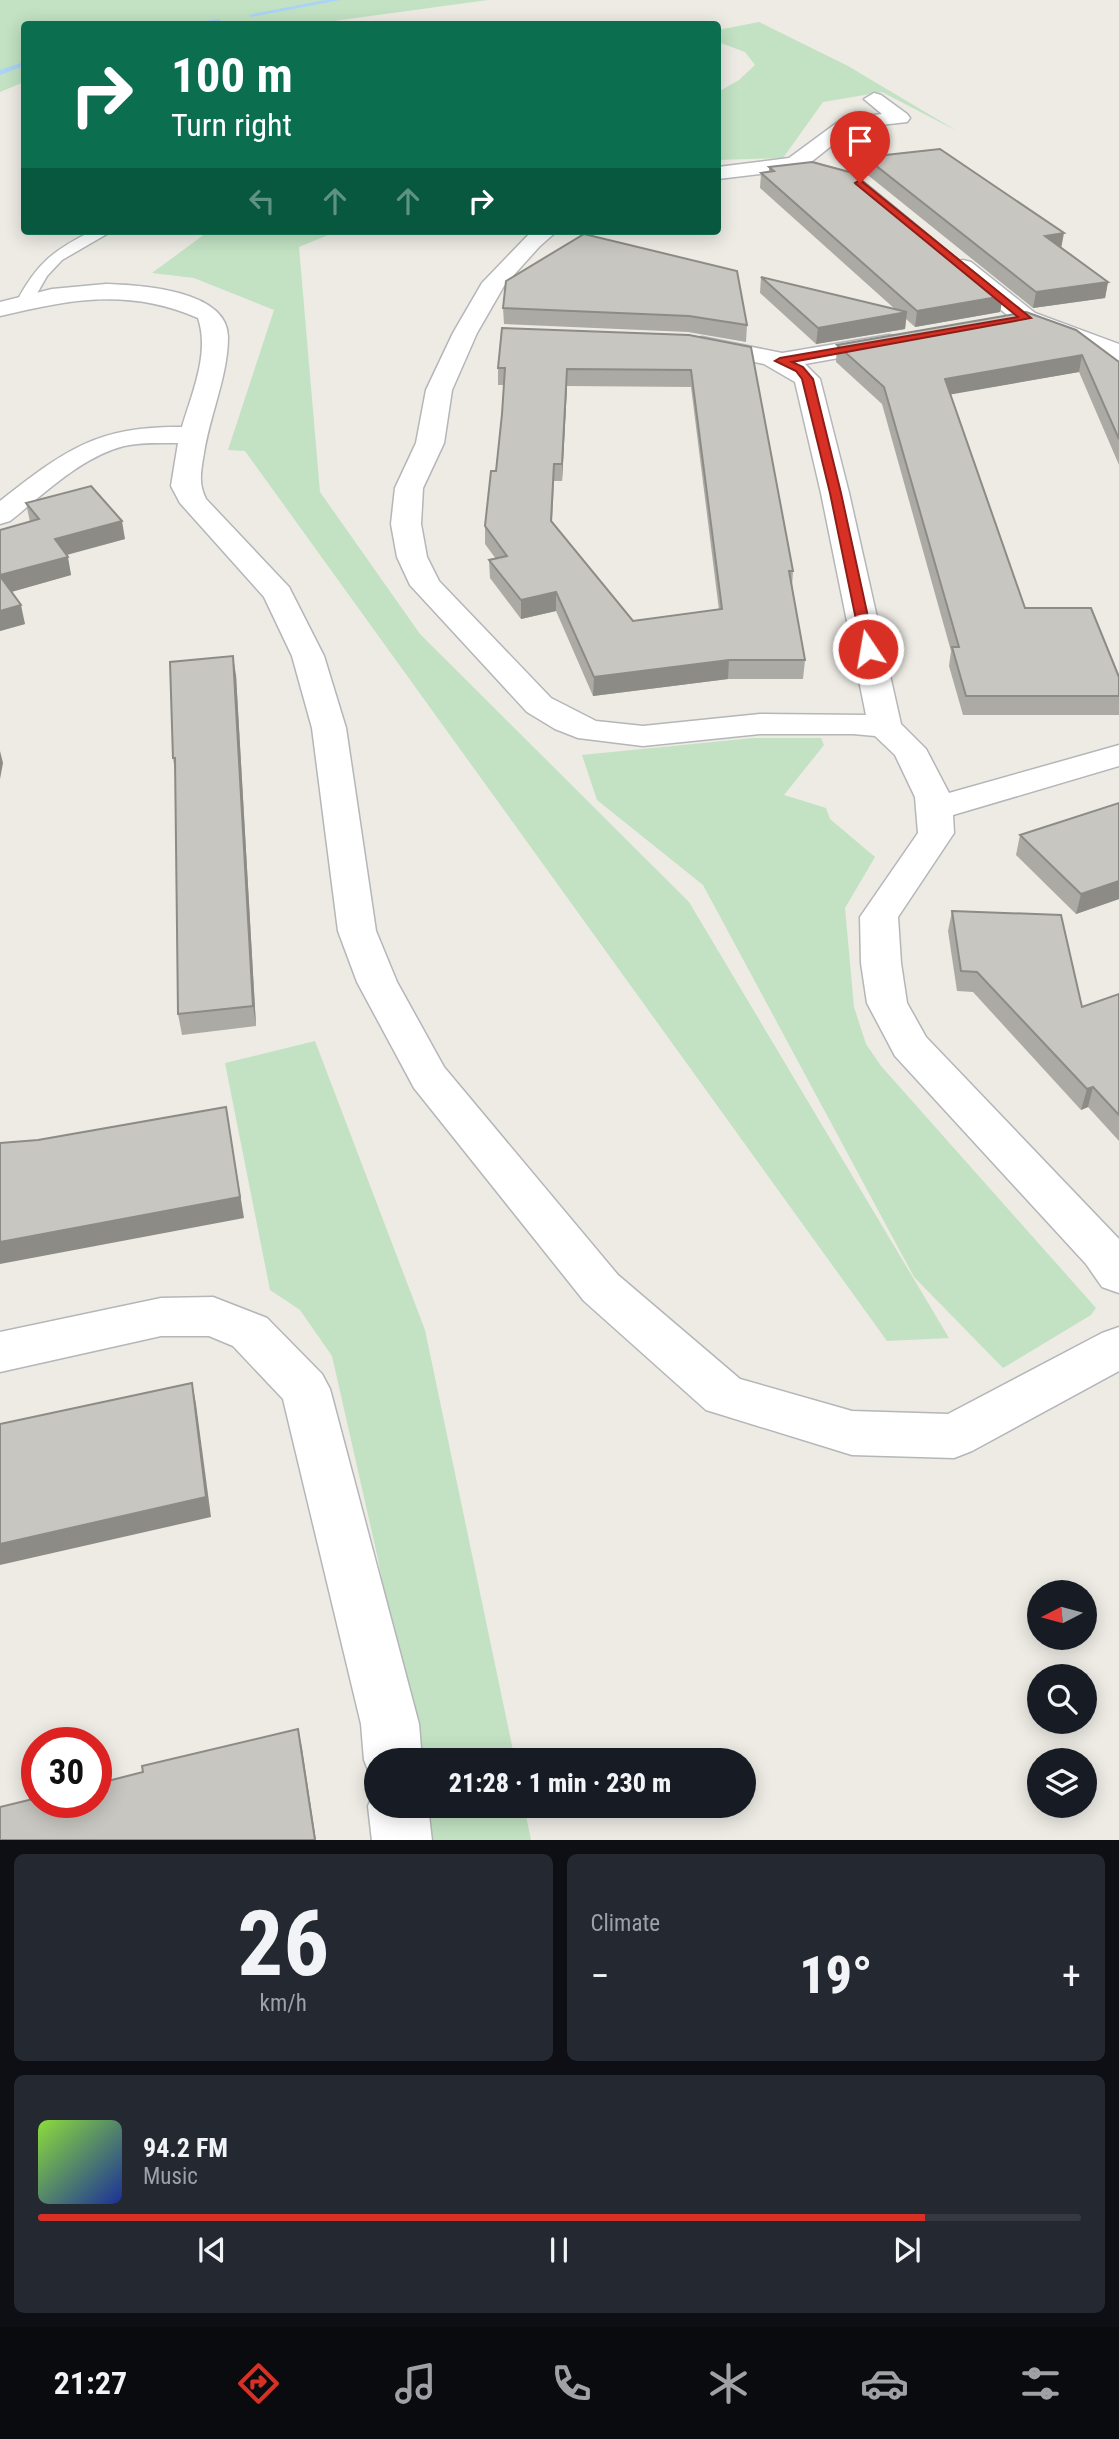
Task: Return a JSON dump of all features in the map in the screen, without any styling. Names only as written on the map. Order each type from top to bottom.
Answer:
[{"type":"street","points":[[795,164],[849,123],[901,118],[874,99]]},
{"type":"street","points":[[721,173],[795,164],[860,183],[870,191]]},
{"type":"street","points":[[541,235],[494,283],[465,333],[439,390],[430,443],[409,488],[406,524],[412,557],[425,585],[539,705],[567,722],[610,735],[643,736],[760,724],[853,724],[885,727]]},
{"type":"street","points":[[943,250],[1026,318],[1119,353]]},
{"type":"street","points":[[0,309],[68,292],[112,290],[184,301],[209,314],[216,334],[210,376],[193,435],[185,486],[194,503],[278,594],[308,656],[329,728],[357,931],[377,982],[429,1077],[601,1288],[724,1395],[852,1433],[954,1436],[1119,1347]]},
{"type":"street","points":[[1000,323],[1026,318]]},
{"type":"street","points":[[465,333],[500,335]]},
{"type":"street","points":[[780,361],[908,339]]},
{"type":"street","points":[[675,341],[719,346],[780,361],[799,369],[807,379],[835,493],[885,727],[909,749],[924,775],[935,809],[936,833],[879,917],[881,963],[887,1003],[910,1046],[1102,1251],[1119,1274]]},
{"type":"street","points":[[0,515],[57,471],[97,447],[122,438],[193,435]]},
{"type":"street","points":[[0,477],[36,488]]},
{"type":"street","points":[[935,809],[1119,755]]},
{"type":"street","points":[[0,1352],[161,1317],[213,1316],[250,1332],[304,1389],[390,1724],[392,1748]]},
{"type":"street","points":[[399,1818],[402,1840]]},
{"type":"lane","points":[[25,301],[38,274],[57,255],[96,235]]},
{"type":"green space","points":[[0,0],[488,0],[334,21],[21,21],[21,83],[0,92]]},
{"type":"green space","points":[[759,22],[848,66],[957,131],[882,92],[823,102],[783,158],[721,160],[721,90],[739,80],[755,65],[745,52],[721,43],[721,29]]},
{"type":"green space","points":[[204,235],[328,235],[299,247],[320,492],[420,634],[689,902],[949,1338],[887,1341],[245,451],[228,450],[274,310],[194,278],[152,273]]},
{"type":"green space","points":[[753,738],[821,738],[824,745],[784,795],[826,808],[830,819],[875,857],[845,908],[854,1007],[866,1044],[881,1066],[1096,1308],[1091,1315],[1003,1368],[914,1277],[703,885],[597,800],[582,755]]},
{"type":"green space","points":[[315,1041],[425,1330],[512,1748],[413,1748],[378,1559],[332,1356],[300,1310],[270,1290],[225,1063]]},
{"type":"green space","points":[[425,1818],[526,1818],[531,1840],[429,1840]]},
{"type":"building","points":[[940,149],[1064,233],[1045,236],[1108,282],[1036,292],[870,161],[858,158]]},
{"type":"building","points":[[812,162],[853,173],[1003,296],[917,311],[761,173],[774,171],[769,167]]},
{"type":"building","points":[[582,235],[588,235],[737,271],[747,325],[689,316],[503,308],[506,281]]},
{"type":"building","points":[[761,277],[907,312],[818,328]]},
{"type":"building","points":[[1026,312],[1076,330],[1119,362],[1119,439],[1082,355],[945,379],[1025,608],[1091,608],[1119,677],[1119,696],[966,696],[952,647],[959,647],[884,387],[837,345]]},
{"type":"building","points":[[502,328],[689,335],[751,347],[793,571],[789,571],[805,660],[729,660],[594,677],[556,592],[521,600],[489,560],[507,556],[485,526],[491,471],[496,471],[502,414],[505,368],[498,368]],"holes":[[[567,369],[691,370],[722,609],[633,621],[551,521],[554,464],[562,464]]]},
{"type":"building","points":[[91,486],[122,521],[55,539],[68,557],[0,575],[0,530],[39,519],[26,503]]},
{"type":"building","points":[[0,576],[21,605],[0,611]]},
{"type":"building","points":[[233,656],[253,1006],[178,1014],[175,758],[170,662]]},
{"type":"building","points":[[1119,803],[1119,881],[1081,894],[1020,835]]},
{"type":"building","points":[[952,911],[1061,915],[1082,1007],[1119,994],[1119,1115],[1093,1087],[1087,1089],[977,972],[961,971]]},
{"type":"building","points":[[226,1107],[240,1197],[0,1242],[0,1143],[38,1140]]},
{"type":"building","points":[[192,1383],[206,1497],[0,1544],[0,1424]]},
{"type":"building","points":[[298,1729],[315,1840],[0,1840],[0,1807],[21,1802],[21,1818],[112,1818],[112,1780],[143,1772],[142,1766]]},
{"type":"waterway","points":[[252,15],[337,0]]},
{"type":"waterway","points":[[0,73],[21,65]]},
{"type":"route","points":[[860,183],[1026,318],[780,361],[799,369],[807,379],[835,493],[868,649]]}]
